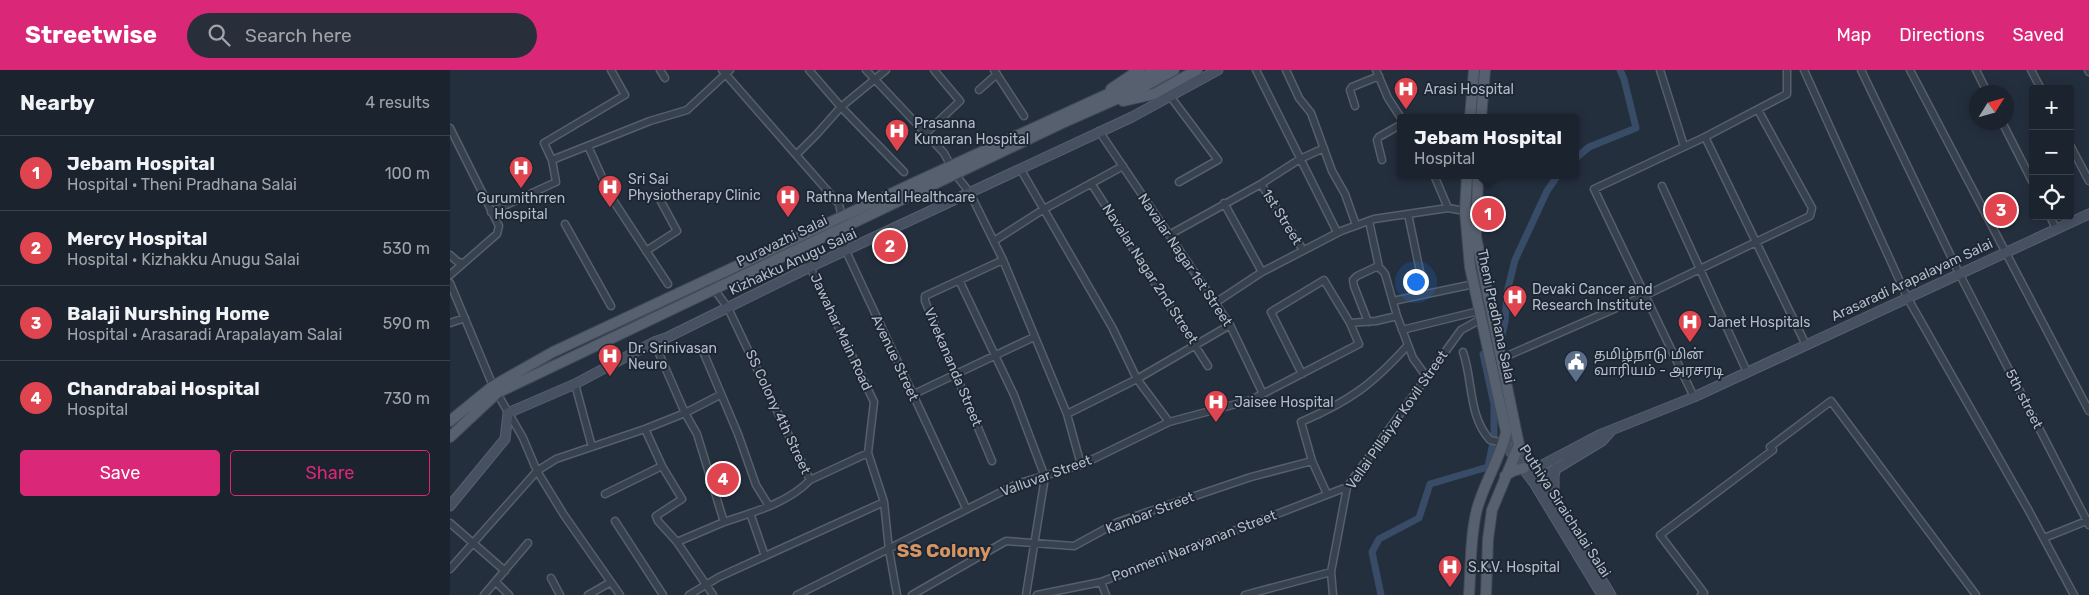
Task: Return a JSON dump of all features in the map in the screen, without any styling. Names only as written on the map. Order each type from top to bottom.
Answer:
[{"type":"main road","points":[[1100,102],[1128,76],[1139,70]]},
{"type":"main road","points":[[1137,86],[1157,70]]},
{"type":"main road","points":[[1137,86],[1174,70]]},
{"type":"main road","points":[[1100,102],[1154,94],[1198,70]]},
{"type":"main road","points":[[1470,114],[1474,70]]},
{"type":"main road","points":[[1481,114],[1485,70]]},
{"type":"main road","name":"Puravazhi Salai","points":[[450,421],[553,352],[842,218],[953,170],[1137,86]]},
{"type":"main road","name":"Puravazhi Salai","points":[[450,437],[495,390],[840,229],[953,170]]},
{"type":"main road","name":"Theni Pradhana Salai","points":[[1467,179],[1466,232],[1474,284],[1480,315],[1494,351],[1518,445]]},
{"type":"main road","name":"Theni Pradhana Salai","points":[[1478,179],[1476,237],[1506,432]]},
{"type":"main road","points":[[1470,595],[1471,548],[1477,511],[1492,469],[1496,441],[1506,432]]},
{"type":"main road","points":[[1486,595],[1492,510],[1518,445]]},
{"type":"main road","points":[[1505,476],[1512,471],[1528,470]]},
{"type":"main road","points":[[1475,524],[1490,527]]},
{"type":"street","points":[[491,212],[556,182],[552,160],[544,142],[625,95],[610,70]]},
{"type":"street","points":[[660,70],[665,78]]},
{"type":"street","points":[[809,70],[840,107],[904,172]]},
{"type":"street","points":[[866,70],[944,153],[953,170],[970,193],[1003,260],[1067,414],[1081,465]]},
{"type":"street","points":[[552,160],[650,121],[687,110],[726,71],[797,154],[840,107],[886,70]]},
{"type":"street","points":[[925,134],[960,101],[934,70]]},
{"type":"street","name":"Kizhakku Anugu Salai","points":[[508,413],[575,384],[654,342],[666,338],[810,267],[1132,117],[1218,70]]},
{"type":"street","points":[[1256,70],[1337,232]]},
{"type":"street","points":[[1286,70],[1299,98],[1311,113],[1332,171],[1345,194],[1356,225]]},
{"type":"street","points":[[1660,70],[1684,146]]},
{"type":"street","points":[[1694,397],[1594,189],[1706,137],[1787,94],[1788,70]]},
{"type":"street","points":[[1804,70],[1907,298],[2044,538],[2074,595]]},
{"type":"street","name":"5th street","points":[[1862,70],[1959,273],[2088,522]]},
{"type":"street","points":[[1910,70],[2089,411]]},
{"type":"street","points":[[1976,70],[1984,85]]},
{"type":"street","points":[[2031,70],[2039,85]]},
{"type":"street","points":[[979,90],[995,72],[1024,116]]},
{"type":"street","points":[[1355,106],[1350,90],[1377,73],[1388,98],[1398,114]]},
{"type":"street","points":[[1170,96],[1218,160],[1179,182]]},
{"type":"street","points":[[1494,351],[1646,295],[1698,268],[1810,216],[1812,208],[1758,110]]},
{"type":"street","points":[[1382,160],[1377,140],[1397,126]]},
{"type":"street","points":[[450,128],[498,226],[497,234],[450,275]]},
{"type":"street","points":[[2006,130],[2029,175]]},
{"type":"street","name":"Navalar Nagar 1st Street","points":[[1099,131],[1230,325],[1263,394]]},
{"type":"street","points":[[1706,137],[1806,345]]},
{"type":"street","points":[[588,146],[611,197],[668,284]]},
{"type":"street","points":[[1169,235],[1261,184],[1300,159],[1324,148]]},
{"type":"street","points":[[2074,153],[2089,181]]},
{"type":"street","name":"Avenue Street","points":[[797,154],[839,204],[842,218],[840,229],[846,251],[966,508]]},
{"type":"street","points":[[994,241],[1044,209],[1122,166]]},
{"type":"street","points":[[1021,170],[1112,327],[1137,379],[1169,422]]},
{"type":"street","points":[[1436,179],[1448,208]]},
{"type":"street","name":"Navalar Nagar 2nd Street","points":[[1091,183],[1208,366]]},
{"type":"street","name":"1st Street","points":[[1261,184],[1303,250]]},
{"type":"street","points":[[1662,186],[1746,372]]},
{"type":"street","points":[[646,251],[677,231],[658,196]]},
{"type":"street","points":[[1224,203],[1262,272]]},
{"type":"street","points":[[1215,303],[1262,272],[1337,232],[1356,225],[1369,221],[1448,208],[1465,211]]},
{"type":"street","points":[[1408,214],[1422,281]]},
{"type":"street","name":"Arasaradi Arapalayam Salai","points":[[1528,470],[1546,463],[1599,435],[1694,397],[2089,214]]},
{"type":"street","points":[[2052,220],[2056,229]]},
{"type":"street","points":[[1369,221],[1379,267],[1385,274],[1402,330],[1413,358],[1426,376]]},
{"type":"street","points":[[566,224],[611,306]]},
{"type":"street","name":"Jawahar Main Road","points":[[798,249],[810,267],[874,402],[868,453],[884,502],[889,550],[897,595]]},
{"type":"street","points":[[450,255],[458,262],[463,263]]},
{"type":"street","name":"Vivekananda Street","points":[[992,461],[925,301],[925,296],[960,282],[1003,260]]},
{"type":"street","points":[[1368,322],[1353,280],[1357,276],[1379,267]]},
{"type":"street","points":[[1302,374],[1272,312],[1324,280],[1350,323],[1368,322],[1397,316]]},
{"type":"street","points":[[960,282],[995,354],[1045,477],[1026,595]]},
{"type":"street","points":[[450,283],[495,390],[523,438],[537,471],[564,515],[620,595]]},
{"type":"street","points":[[1393,301],[1474,284]]},
{"type":"street","name":"SS Colony 4th Street","points":[[714,289],[728,308],[810,480],[868,453]]},
{"type":"street","points":[[1402,330],[1480,315]]},
{"type":"street","name":"Vellai Pillaiyar Kovil Street","points":[[1333,595],[1331,572],[1347,487],[1461,330],[1480,315]]},
{"type":"street","points":[[450,323],[465,318]]},
{"type":"street","name":"Valluvar Street","points":[[797,595],[889,550],[966,508],[1017,484],[1081,465],[1169,422],[1251,400],[1359,344],[1350,323]]},
{"type":"street","points":[[1067,414],[1137,379],[1230,325]]},
{"type":"street","points":[[912,395],[1034,337]]},
{"type":"street","points":[[654,342],[685,413],[697,434],[724,522]]},
{"type":"street","points":[[1327,494],[1312,461],[1302,422],[1332,409],[1357,394],[1384,372],[1408,345]]},
{"type":"street","points":[[702,349],[738,434],[756,485],[769,506]]},
{"type":"street","points":[[1463,352],[1467,362],[1472,400],[1483,431],[1496,441]]},
{"type":"street","points":[[575,384],[592,447]]},
{"type":"street","points":[[450,569],[537,471],[556,459],[645,429],[685,413],[720,395]]},
{"type":"street","points":[[1701,595],[1704,593],[1660,535],[1773,450],[1770,447],[1831,401],[1976,595]]},
{"type":"street","points":[[450,506],[505,439],[508,413]]},
{"type":"street","points":[[645,429],[662,466],[682,499],[656,516],[658,521],[677,542],[713,595]]},
{"type":"street","points":[[1506,432],[1527,457],[1539,463],[1546,463]]},
{"type":"street","name":"Arasaradi Arapalayam Salai","points":[[1537,480],[1602,441],[1610,432]]},
{"type":"street","name":"Puthiya Siraichalai Salai","points":[[1496,441],[1528,470]]},
{"type":"street","points":[[1527,457],[1528,470],[1537,480]]},
{"type":"street","name":"Kambar Street","points":[[912,595],[1006,541],[1074,546],[1118,522],[1251,477],[1312,461]]},
{"type":"street","points":[[605,494],[662,466]]},
{"type":"street","points":[[1555,500],[1554,476],[1556,468]]},
{"type":"street","points":[[677,542],[769,506],[799,492],[810,480]]},
{"type":"street","name":"Puthiya Siraichalai Salai","points":[[1537,480],[1555,500],[1611,595]]},
{"type":"street","name":"Puthiya Siraichalai Salai","points":[[1537,480],[1602,595]]},
{"type":"street","name":"Ponmeni Narayanan Street","points":[[1037,595],[1052,594],[1101,582],[1347,487]]},
{"type":"street","points":[[689,595],[706,584],[884,502]]},
{"type":"street","points":[[750,513],[765,556]]},
{"type":"street","points":[[616,520],[663,595]]},
{"type":"street","points":[[2044,538],[2088,522]]},
{"type":"street","points":[[450,523],[506,571]]},
{"type":"street","points":[[484,595],[528,543]]},
{"type":"street","points":[[1246,595],[1331,572]]},
{"type":"street","points":[[550,578],[560,595]]},
{"type":"street","points":[[496,582],[509,595]]},
{"type":"street","points":[[588,595],[611,582]]},
{"type":"street","points":[[1101,582],[1106,595]]},
{"type":"waterway","points":[[1579,155],[1589,147],[1636,128],[1620,70]]},
{"type":"waterway","points":[[1500,343],[1505,322],[1507,292],[1515,260],[1547,191],[1555,179]]},
{"type":"waterway","points":[[1381,595],[1372,552],[1379,539],[1419,518],[1430,484],[1488,467],[1494,438],[1494,404],[1483,354],[1491,349]]},
{"type":"place","name":"Arasi Hospital","points":[[1406,110]]},
{"type":"place","name":"Prasanna Kumaran Hospital","points":[[897,152]]},
{"type":"place","name":"Gurumithrren Hospital","points":[[521,189]]},
{"type":"place","name":"Sri Sai Physiotherapy Clinic","points":[[610,208]]},
{"type":"place","name":"Balaji Nurshing Home","points":[[2001,210]]},
{"type":"place","name":"Jebam Hospital","points":[[1488,214]]},
{"type":"place","name":"Rathna Mental Healthcare","points":[[788,218]]},
{"type":"place","name":"Mercy Hospital","points":[[890,246]]},
{"type":"place","name":"Devaki Cancer and Research Institute","points":[[1515,318]]},
{"type":"place","name":"Janet Hospitals","points":[[1690,343]]},
{"type":"place","name":"Dr. Srinivasan Neuro","points":[[610,377]]},
{"type":"place","name":"தமிழ்நாடு மின் வாரியம் - அரசரடி","points":[[1576,383]]},
{"type":"place","name":"Jaisee Hospital","points":[[1216,423]]},
{"type":"place","name":"Chandrabai Hospital","points":[[723,479]]},
{"type":"place","name":"S.K.V. Hospital","points":[[1450,588]]},
{"type":"district","name":"SS Colony","points":[[944,550]]}]
